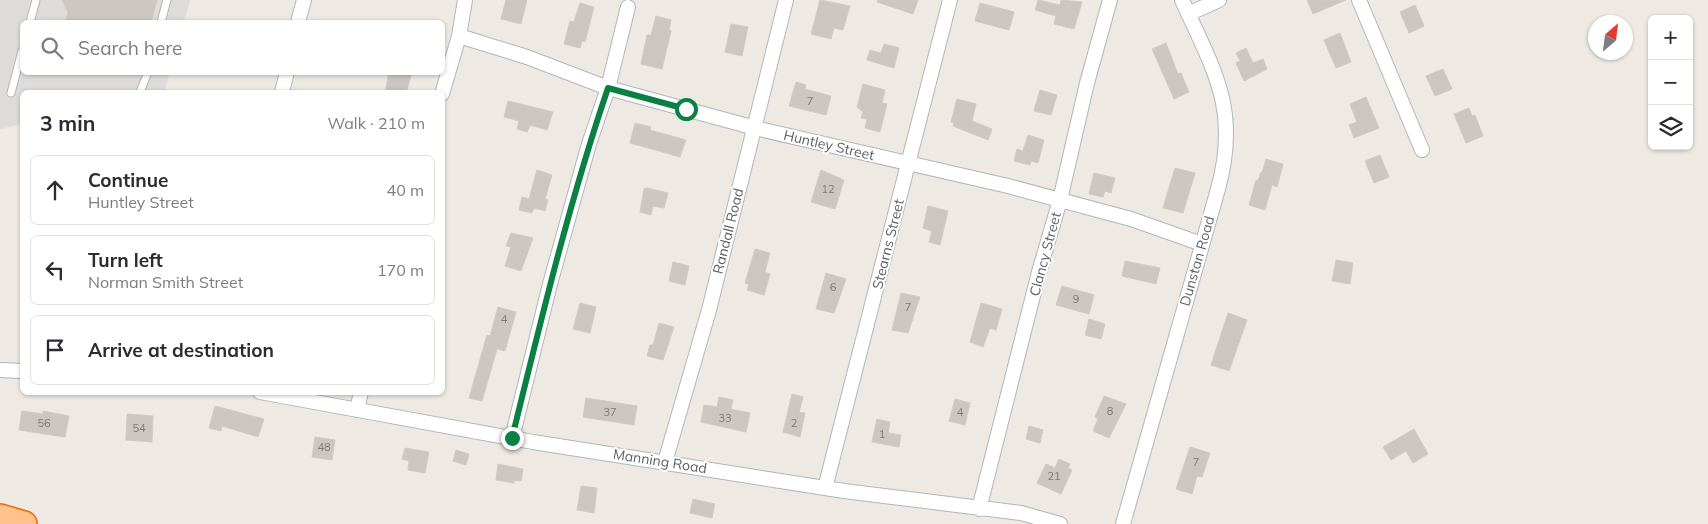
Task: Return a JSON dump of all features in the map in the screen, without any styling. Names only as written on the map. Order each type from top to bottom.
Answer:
[{"type":"highway","points":[[0,517],[24,524]]},
{"type":"street","points":[[299,20],[304,0]]},
{"type":"street","points":[[443,90],[459,36],[465,0]]},
{"type":"street","name":"Randall Road","points":[[665,462],[709,310],[786,0]]},
{"type":"street","name":"Stearns Street","points":[[825,488],[950,0]]},
{"type":"street","name":"Clancy Street","points":[[979,509],[1039,272],[1060,200],[1087,83],[1110,0]]},
{"type":"street","name":"Dunstan Road","points":[[1123,524],[1224,169],[1226,119],[1218,83],[1182,0]]},
{"type":"street","points":[[1188,14],[1219,0]]},
{"type":"street","points":[[1359,0],[1422,150]]},
{"type":"street","points":[[512,438],[550,284],[589,144],[608,88],[628,7]]},
{"type":"street","name":"Huntley Street","points":[[459,36],[527,57],[608,88],[754,127],[1060,200],[1132,219],[1202,244]]},
{"type":"street","points":[[282,90],[285,75]]},
{"type":"street","points":[[0,370],[20,371]]},
{"type":"street","name":"Manning Road","points":[[276,395],[512,438],[825,488],[1021,513],[1060,524]]},
{"type":"street","points":[[357,410],[360,395]]},
{"type":"lane","points":[[31,20],[36,0]]},
{"type":"lane","points":[[162,20],[167,0]]},
{"type":"lane","points":[[11,93],[20,59]]},
{"type":"lane","points":[[141,90],[147,75]]},
{"type":"shaded area","points":[[0,0],[190,0],[185,20],[20,20],[20,75],[169,75],[165,90],[20,90],[20,124],[0,129]]},
{"type":"building","points":[[62,0],[157,0],[152,20],[66,20],[68,12]]},
{"type":"building","points":[[506,0],[527,0],[521,24],[501,19]]},
{"type":"building","points":[[820,0],[850,6],[843,30],[834,28],[831,39],[811,34]]},
{"type":"building","points":[[878,0],[918,0],[913,14],[877,2]]},
{"type":"building","points":[[1038,0],[1060,5],[1061,0],[1082,2],[1074,29],[1054,24],[1056,16],[1035,10]]},
{"type":"building","points":[[1307,0],[1346,0],[1313,14]]},
{"type":"building","points":[[580,3],[594,7],[585,42],[582,41],[580,48],[564,44],[570,21],[574,22]]},
{"type":"building","points":[[980,3],[1014,12],[1009,30],[975,21]]},
{"type":"building","points":[[1415,5],[1424,26],[1409,33],[1400,12]]},
{"type":"building","points":[[656,16],[671,20],[669,30],[671,31],[662,69],[641,64],[647,35],[651,35]]},
{"type":"building","points":[[731,24],[748,27],[742,56],[725,52]]},
{"type":"building","points":[[1340,33],[1351,62],[1336,68],[1324,40]]},
{"type":"building","points":[[1166,43],[1178,74],[1181,73],[1189,92],[1174,99],[1152,49]]},
{"type":"building","points":[[884,44],[899,48],[894,68],[867,60],[870,50],[881,53]]},
{"type":"building","points":[[1246,48],[1253,63],[1263,59],[1267,69],[1244,81],[1236,63],[1240,61],[1236,53]]},
{"type":"building","points":[[1443,69],[1452,89],[1435,96],[1426,76]]},
{"type":"building","points":[[388,75],[411,75],[407,90],[385,90]]},
{"type":"building","points":[[796,82],[806,85],[805,89],[831,96],[826,115],[789,106]]},
{"type":"building","points":[[863,84],[885,90],[882,103],[887,104],[880,132],[865,128],[867,119],[861,118],[863,112],[857,107]]},
{"type":"building","points":[[1040,90],[1057,95],[1051,115],[1034,111]]},
{"type":"building","points":[[1366,97],[1379,128],[1354,138],[1349,125],[1357,122],[1350,104]]},
{"type":"building","points":[[957,99],[976,104],[972,121],[992,129],[988,140],[953,126],[954,123],[951,122]]},
{"type":"building","points":[[508,101],[553,112],[547,130],[530,125],[527,132],[517,129],[519,121],[504,117]]},
{"type":"building","points":[[1469,108],[1472,116],[1475,115],[1483,136],[1466,143],[1454,114]]},
{"type":"building","points":[[635,123],[651,127],[650,130],[686,140],[680,157],[630,143]]},
{"type":"building","points":[[1028,135],[1044,140],[1038,163],[1031,161],[1030,165],[1014,161],[1017,149],[1023,151]]},
{"type":"building","points":[[1380,155],[1389,177],[1374,183],[1365,161]]},
{"type":"building","points":[[1266,159],[1283,164],[1277,187],[1272,185],[1265,210],[1249,205],[1256,180],[1258,181],[1262,173]]},
{"type":"building","points":[[1175,168],[1195,173],[1183,213],[1163,208]]},
{"type":"building","points":[[537,170],[552,175],[545,199],[548,200],[545,211],[534,208],[532,213],[519,210],[522,197],[529,199]]},
{"type":"building","points":[[821,170],[844,180],[835,209],[811,202]]},
{"type":"building","points":[[1094,173],[1115,178],[1111,193],[1105,191],[1103,197],[1089,194]]},
{"type":"building","points":[[644,189],[668,193],[664,208],[653,206],[651,215],[640,212]]},
{"type":"building","points":[[928,206],[948,211],[940,245],[929,242],[932,231],[923,228]]},
{"type":"building","points":[[511,233],[533,238],[521,271],[505,266],[511,247],[506,246]]},
{"type":"building","points":[[755,249],[770,253],[765,272],[770,274],[764,295],[747,290],[749,284],[745,283]]},
{"type":"building","points":[[1336,260],[1353,263],[1350,284],[1332,281]]},
{"type":"building","points":[[1125,261],[1160,268],[1156,284],[1122,276]]},
{"type":"building","points":[[673,262],[689,266],[685,285],[669,281]]},
{"type":"building","points":[[826,273],[846,279],[834,313],[816,309]]},
{"type":"building","points":[[1062,286],[1094,295],[1089,314],[1056,305]]},
{"type":"building","points":[[901,293],[920,297],[908,333],[892,330]]},
{"type":"building","points":[[580,303],[596,307],[590,333],[573,329]]},
{"type":"building","points":[[981,303],[1002,309],[996,330],[990,328],[983,347],[970,342]]},
{"type":"building","points":[[498,307],[516,312],[505,351],[497,349],[482,401],[469,398],[487,335],[490,336]]},
{"type":"building","points":[[1228,313],[1247,320],[1229,371],[1211,365]]},
{"type":"building","points":[[1089,319],[1105,324],[1101,339],[1085,335]]},
{"type":"building","points":[[659,323],[674,327],[663,360],[647,356],[650,345],[653,345]]},
{"type":"building","points":[[792,394],[803,397],[799,412],[805,413],[800,437],[783,432]]},
{"type":"building","points":[[1104,396],[1126,404],[1109,438],[1093,431],[1098,419],[1095,417]]},
{"type":"building","points":[[719,397],[733,400],[731,409],[750,413],[746,432],[701,422],[704,405],[717,407]]},
{"type":"building","points":[[586,398],[637,406],[634,425],[583,417]]},
{"type":"building","points":[[955,399],[970,403],[965,425],[949,421]]},
{"type":"building","points":[[215,406],[264,419],[258,437],[222,426],[221,431],[209,428]]},
{"type":"building","points":[[22,411],[43,414],[43,411],[69,416],[65,437],[19,430]]},
{"type":"building","points":[[127,414],[153,416],[152,442],[126,440]]},
{"type":"building","points":[[877,419],[890,422],[888,433],[901,435],[899,447],[872,442]]},
{"type":"building","points":[[1029,426],[1043,430],[1040,443],[1026,439]]},
{"type":"building","points":[[1414,429],[1428,454],[1413,463],[1406,451],[1391,460],[1383,447]]},
{"type":"building","points":[[315,437],[335,440],[332,460],[312,457]]},
{"type":"building","points":[[1190,447],[1210,453],[1202,477],[1197,476],[1192,494],[1176,489]]},
{"type":"building","points":[[405,448],[429,452],[425,473],[408,470],[409,461],[402,459]]},
{"type":"building","points":[[456,450],[469,454],[466,465],[453,461]]},
{"type":"building","points":[[1059,459],[1070,464],[1068,468],[1072,470],[1061,494],[1037,483],[1046,464],[1055,468]]},
{"type":"building","points":[[498,464],[523,469],[521,481],[514,480],[514,483],[496,480]]},
{"type":"building","points":[[581,486],[597,488],[594,513],[577,510]]},
{"type":"building","points":[[693,499],[715,504],[712,518],[690,513]]},
{"type":"route","points":[[512,438],[550,284],[589,144],[608,88],[686,109]]}]
